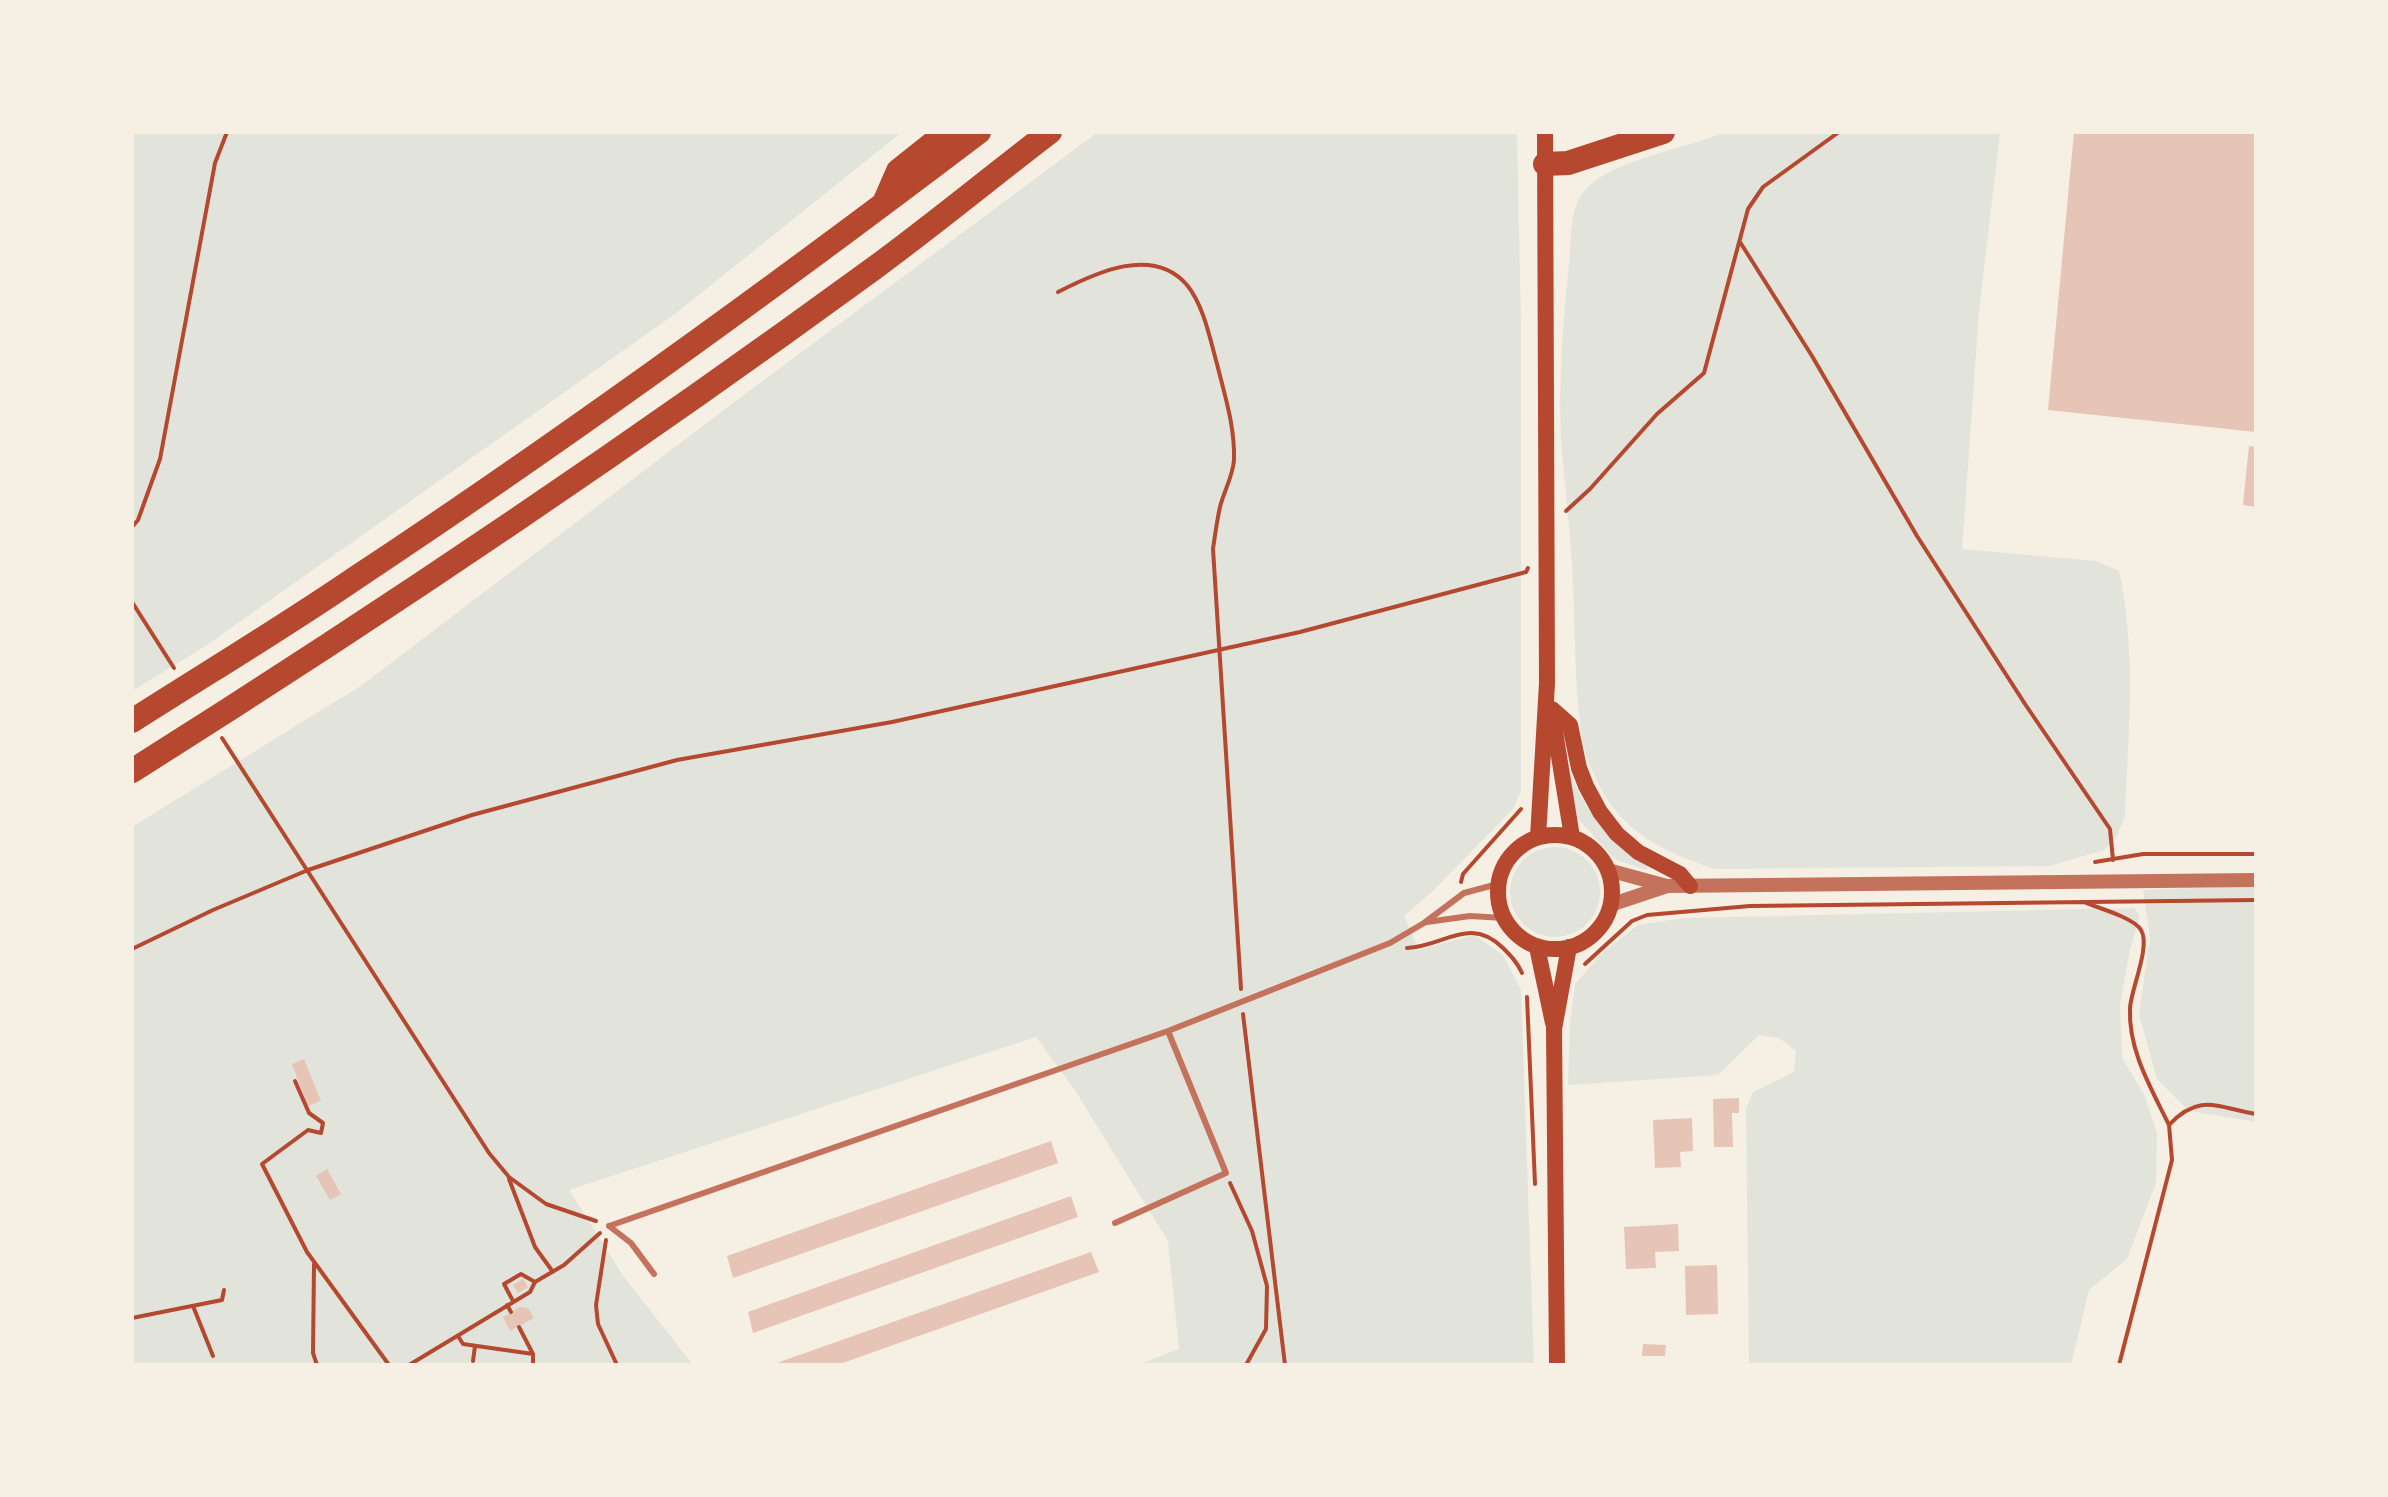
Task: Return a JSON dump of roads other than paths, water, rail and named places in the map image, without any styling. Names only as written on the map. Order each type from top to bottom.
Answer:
[{"type":"highway","points":[[882,205],[898,171],[947,132]]},
{"type":"highway","points":[[132,721],[356,579],[677,357],[979,132]]},
{"type":"highway","points":[[132,771],[381,611],[720,378],[875,267],[1050,132]]},
{"type":"highway","points":[[1545,164],[1568,163],[1663,132]]},
{"type":"main road","points":[[1538,837],[1547,683],[1545,132]]},
{"type":"main road","points":[[1547,683],[1572,837]]},
{"type":"main road","points":[[1552,709],[1570,725],[1586,786],[1617,834],[1638,852],[1680,874],[1690,886]]},
{"type":"main road","points":[[1538,837],[1572,837],[1599,856],[1608,870],[1612,885],[1610,905],[1597,930],[1585,941],[1556,949],[1537,947],[1516,934],[1504,918],[1498,884],[1514,852],[1538,837]]},
{"type":"main road","points":[[1537,947],[1554,1029]]},
{"type":"main road","points":[[1557,1365],[1554,1029],[1569,947]]},
{"type":"street","points":[[1608,870],[1667,886],[2256,880]]},
{"type":"street","points":[[1610,905],[1667,886]]},
{"type":"lane","points":[[654,1274],[631,1243],[609,1226],[1168,1031],[1390,943],[1424,923],[1464,893],[1498,884]]},
{"type":"lane","points":[[1424,923],[1470,916],[1504,918]]},
{"type":"lane","points":[[1115,1223],[1226,1173],[1168,1031]]}]
